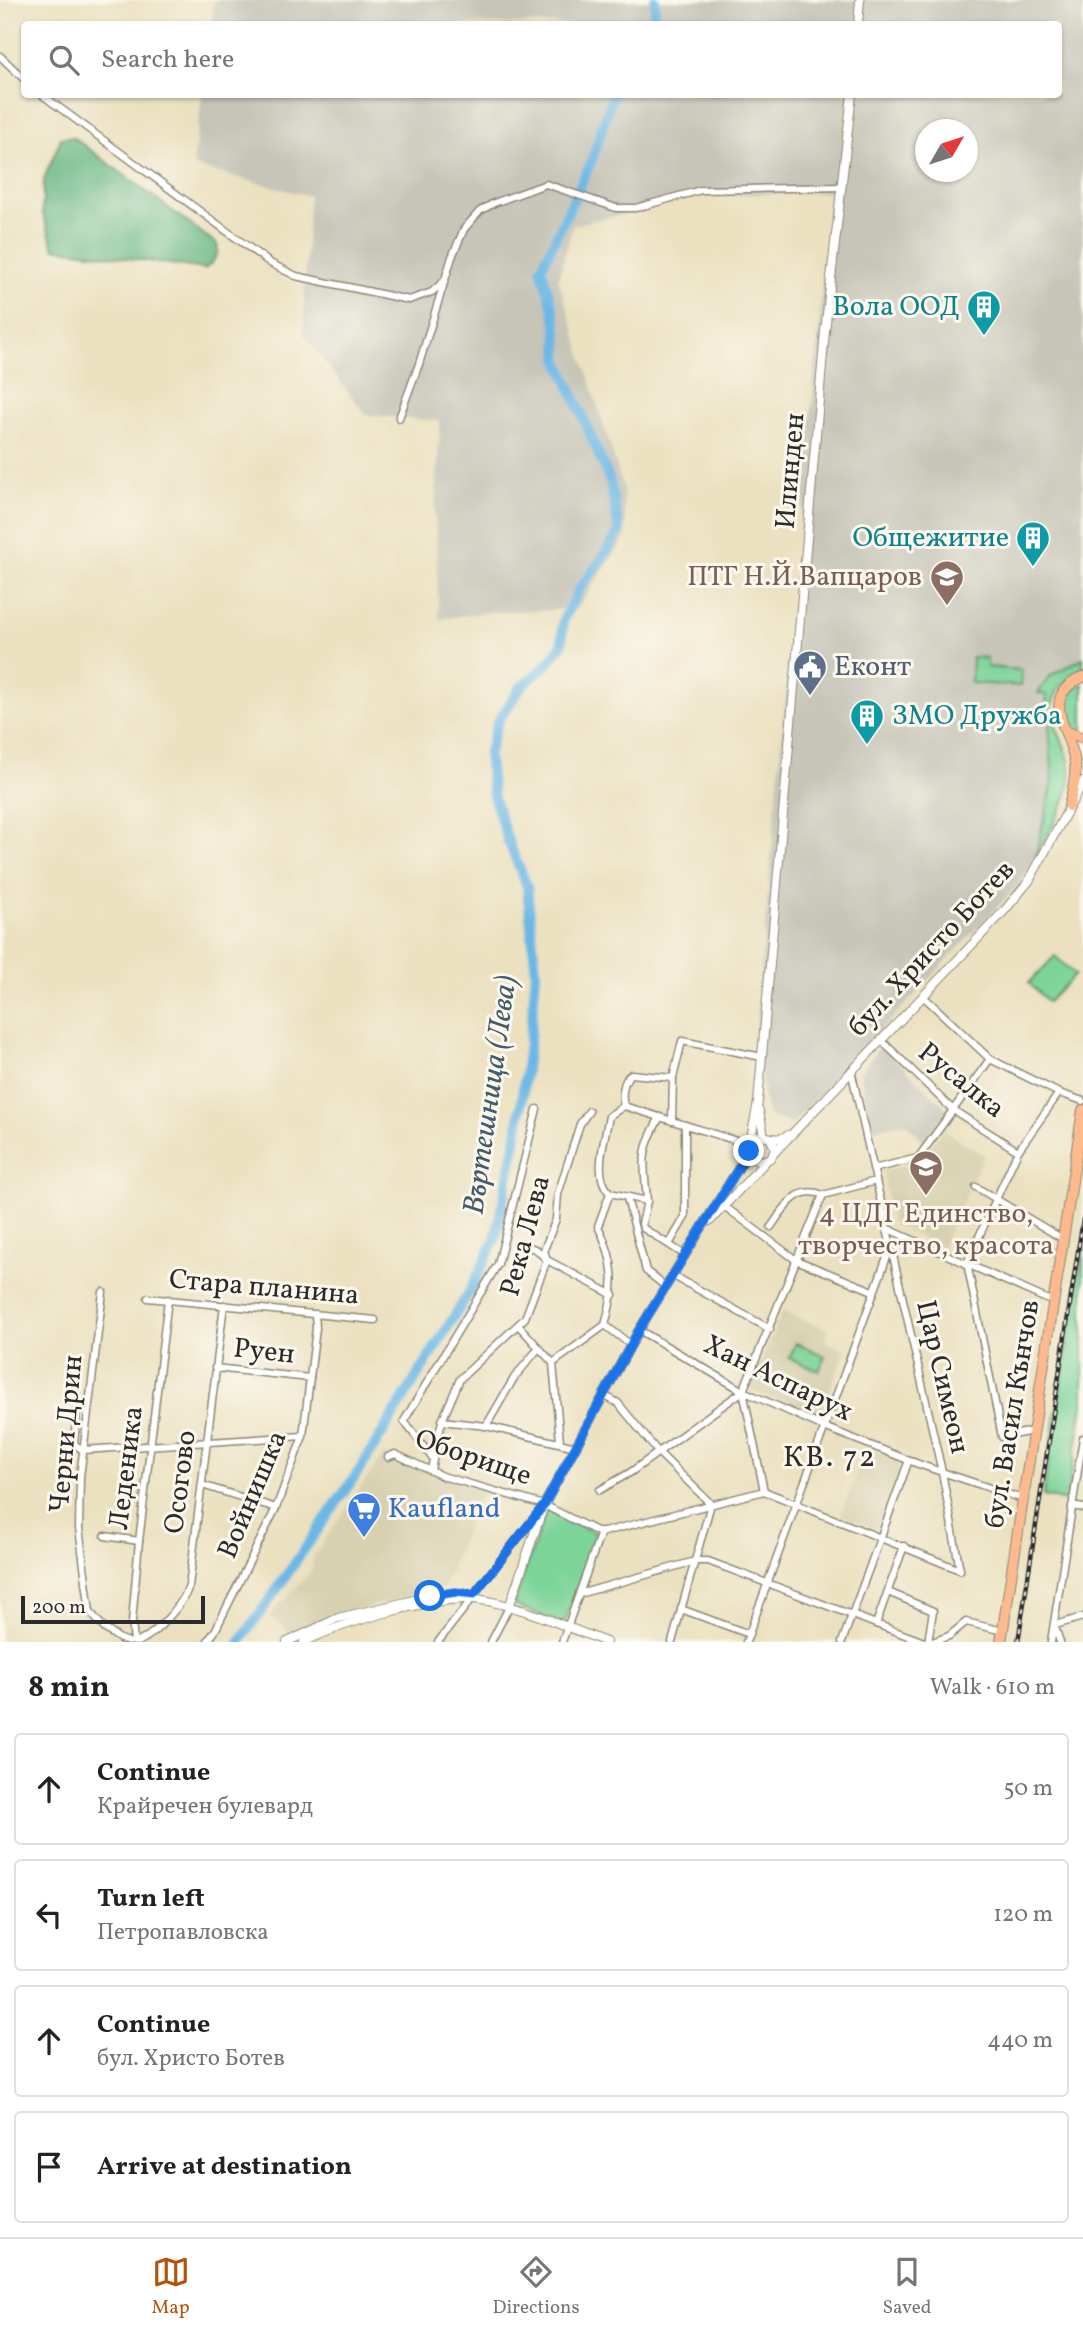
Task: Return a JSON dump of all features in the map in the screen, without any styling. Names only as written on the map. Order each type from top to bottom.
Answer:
[{"type":"main road","points":[[1069,806],[1076,766],[1059,716],[1060,699],[1072,683],[1083,677]]},
{"type":"main road","points":[[1065,731],[1083,738]]},
{"type":"main road","points":[[1065,731],[1083,756]]},
{"type":"main road","name":"бул. Васил Кънчов","points":[[1002,1637],[1083,1110]]},
{"type":"street","points":[[858,21],[860,0]]},
{"type":"street","points":[[0,57],[21,76]]},
{"type":"street","points":[[46,98],[284,271],[296,276],[409,300],[432,292],[444,281]]},
{"type":"street","name":"Илинден","points":[[750,1146],[758,1102],[825,331],[852,98]]},
{"type":"street","points":[[399,418],[464,229],[480,211],[494,203],[546,184],[616,208],[636,208],[701,190],[841,187]]},
{"type":"street","name":"бул. Христо Ботев","points":[[701,1230],[1005,910],[1029,881],[1083,782]]},
{"type":"street","points":[[923,996],[990,1059],[1059,1094],[1083,1101]]},
{"type":"street","name":"Русалка","points":[[881,1040],[953,1110],[1018,1152]]},
{"type":"street","points":[[672,1121],[673,1078],[682,1041],[762,1057]]},
{"type":"street","points":[[873,1169],[918,1158],[990,1059]]},
{"type":"street","name":"Цар Симеон","points":[[851,1070],[942,1472],[960,1570],[904,1546]]},
{"type":"street","points":[[624,1105],[622,1099],[627,1077],[631,1074],[673,1078]]},
{"type":"street","points":[[1034,1431],[1002,1437],[967,1263],[1018,1152],[1059,1094]]},
{"type":"street","name":"Илинден","points":[[758,1102],[767,1138]]},
{"type":"street","points":[[624,1105],[750,1146],[756,1160],[770,1157],[774,1144],[767,1138],[756,1138],[750,1146]]},
{"type":"street","points":[[624,1105],[609,1116],[603,1149],[603,1187],[610,1194],[647,1201]]},
{"type":"street","points":[[433,1459],[404,1421],[498,1264],[537,1109]]},
{"type":"street","name":"Река Лева","points":[[430,1469],[442,1421],[460,1379],[525,1318],[530,1308],[547,1260],[544,1250],[556,1219],[558,1194],[580,1124],[589,1111]]},
{"type":"street","points":[[660,1117],[648,1138],[643,1154],[647,1201],[642,1224],[643,1228],[685,1255]]},
{"type":"street","points":[[671,1241],[685,1217],[685,1125]]},
{"type":"street","name":"бул. Христо Ботев","points":[[767,1138],[780,1140],[793,1132]]},
{"type":"street","name":"бул. Христо Ботев","points":[[491,1642],[509,1607],[544,1505],[639,1330],[750,1146]]},
{"type":"street","points":[[771,1227],[786,1204],[795,1197],[813,1191],[823,1195],[876,1181]]},
{"type":"street","points":[[976,1187],[1063,1238]]},
{"type":"street","points":[[552,1363],[605,1325],[613,1295],[609,1249],[598,1226],[610,1194]]},
{"type":"street","points":[[600,1490],[743,1391],[823,1195]]},
{"type":"street","points":[[627,1198],[646,1271],[665,1286]]},
{"type":"street","points":[[724,1206],[796,1259],[873,1291]]},
{"type":"street","points":[[886,1228],[1053,1302]]},
{"type":"street","points":[[527,1246],[537,1250],[547,1260],[613,1295]]},
{"type":"street","points":[[746,1642],[891,1247]]},
{"type":"street","points":[[672,1275],[770,1329]]},
{"type":"street","name":"Черни Дрин","points":[[103,1292],[83,1450],[79,1528],[90,1612],[118,1641],[134,1642]]},
{"type":"street","name":"Стара планина","points":[[148,1298],[375,1320]]},
{"type":"street","name":"Леденика","points":[[134,1642],[132,1622],[139,1541],[168,1299]]},
{"type":"street","name":"Осогово","points":[[134,1642],[142,1641],[185,1599],[190,1586],[224,1305]]},
{"type":"street","name":"Войнишка","points":[[208,1642],[276,1508],[303,1436],[316,1328],[315,1314]]},
{"type":"street","points":[[518,1325],[552,1363],[560,1442]]},
{"type":"street","points":[[605,1325],[631,1345]]},
{"type":"street","name":"Хан Аспарух","points":[[639,1330],[743,1391],[824,1427],[942,1472],[1023,1499]]},
{"type":"street","points":[[486,1426],[514,1378],[538,1349]]},
{"type":"street","name":"Руен","points":[[215,1368],[310,1378]]},
{"type":"street","points":[[743,1391],[764,1491]]},
{"type":"street","points":[[603,1395],[618,1403],[658,1452],[711,1504]]},
{"type":"street","points":[[77,1410],[75,1444],[83,1450],[303,1436]]},
{"type":"street","points":[[442,1421],[486,1426],[576,1447]]},
{"type":"street","points":[[1051,1642],[1083,1438]]},
{"type":"street","name":"Оборище","points":[[388,1457],[395,1454],[454,1479],[544,1505],[601,1532]]},
{"type":"street","points":[[842,1642],[909,1460]]},
{"type":"street","points":[[202,1485],[276,1508]]},
{"type":"street","points":[[562,1642],[601,1532],[764,1491],[904,1546],[876,1624]]},
{"type":"street","points":[[672,1642],[711,1504]]},
{"type":"street","points":[[439,1642],[544,1505]]},
{"type":"street","points":[[1072,1506],[1083,1508]]},
{"type":"street","points":[[105,1536],[139,1541]]},
{"type":"street","points":[[579,1594],[695,1561],[708,1561],[928,1642],[949,1636],[965,1622],[1002,1637]]},
{"type":"street","points":[[287,1642],[318,1626],[350,1615],[440,1594],[463,1592],[606,1642]]},
{"type":"street","points":[[888,1592],[933,1611],[928,1642]]},
{"type":"street","points":[[308,1641],[340,1628],[426,1603],[472,1597]]},
{"type":"street","points":[[681,1608],[749,1634]]},
{"type":"street","points":[[1055,1625],[1083,1617]]},
{"type":"street","points":[[1055,1625],[1060,1642]]},
{"type":"shaded area","points":[[214,0],[1083,0],[1083,660],[1046,695],[1053,782],[1035,858],[1017,886],[792,1124],[767,1115],[755,1038],[831,192],[706,196],[573,225],[558,279],[623,487],[626,537],[577,609],[489,612],[439,619],[435,514],[440,421],[366,415],[303,333],[309,196],[193,166],[202,98],[1062,98],[1062,21],[211,21]]},
{"type":"shaded area","points":[[883,1047],[948,1110],[925,1142],[906,1123],[872,1129],[860,1072],[879,1048]]},
{"type":"shaded area","name":"4 ЦДГ Единство, творчество, красота","points":[[943,1129],[984,1155],[942,1247],[892,1223],[882,1170],[920,1161]]},
{"type":"shaded area","points":[[782,1311],[829,1330],[825,1342],[846,1350],[819,1418],[750,1390]]},
{"type":"shaded area","points":[[866,1447],[902,1461],[876,1530],[841,1515]]},
{"type":"shaded area","points":[[384,1453],[388,1457],[395,1454],[484,1488],[443,1588],[348,1612],[293,1635],[270,1616],[311,1571],[313,1557]]},
{"type":"green space","points":[[73,137],[217,244],[218,251],[213,262],[205,269],[54,248],[42,211],[44,179],[61,138]]},
{"type":"green space","points":[[972,657],[987,658],[987,667],[1022,670],[1021,686],[971,683]]},
{"type":"green space","points":[[1083,658],[1083,671],[1069,678],[1056,693],[1051,714],[1048,712],[1046,695],[1038,693],[1050,676]]},
{"type":"green space","points":[[1083,684],[1083,734],[1068,723],[1063,704],[1073,689]]},
{"type":"green space","points":[[1053,719],[1069,761],[1069,786],[1060,811],[1035,858],[1053,782],[1049,726]]},
{"type":"green space","points":[[1055,956],[1075,975],[1048,1002],[1029,983]]},
{"type":"green space","points":[[1083,1245],[1083,1405],[1067,1501],[1043,1496]]},
{"type":"green space","points":[[796,1343],[825,1356],[819,1371],[789,1358]]},
{"type":"green space","points":[[547,1509],[598,1534],[564,1624],[513,1605]]},
{"type":"waterway","name":"Въртешница (Лева)","points":[[649,21],[655,14],[655,0]]},
{"type":"waterway","name":"Въртешница (Лева)","points":[[240,1642],[360,1469],[470,1291],[495,1240],[517,1135],[536,973],[527,886],[493,795],[488,755],[498,721],[521,687],[548,664],[562,644],[563,620],[580,588],[619,531],[610,481],[558,359],[556,325],[541,269],[592,160],[612,98]]},
{"type":"railway","points":[[1018,1642],[1083,1219]]},
{"type":"place","name":"Вола ООД","points":[[984,337]]},
{"type":"place","name":"Общежитие","points":[[1033,568]]},
{"type":"place","name":"ПТГ Н.Й.Вапцаров","points":[[947,607]]},
{"type":"place","name":"Еконт","points":[[810,697]]},
{"type":"place","name":"ЗМО Дружба","points":[[867,746]]},
{"type":"place","name":"4 ЦДГ Единство, творчество, красота","points":[[926,1197]]},
{"type":"place","name":"Kaufland","points":[[364,1539]]},
{"type":"district","name":"КВ. 72","points":[[830,1458]]},
{"type":"route","points":[[430,1596],[456,1592],[474,1594],[544,1505],[639,1330],[749,1151]]}]
